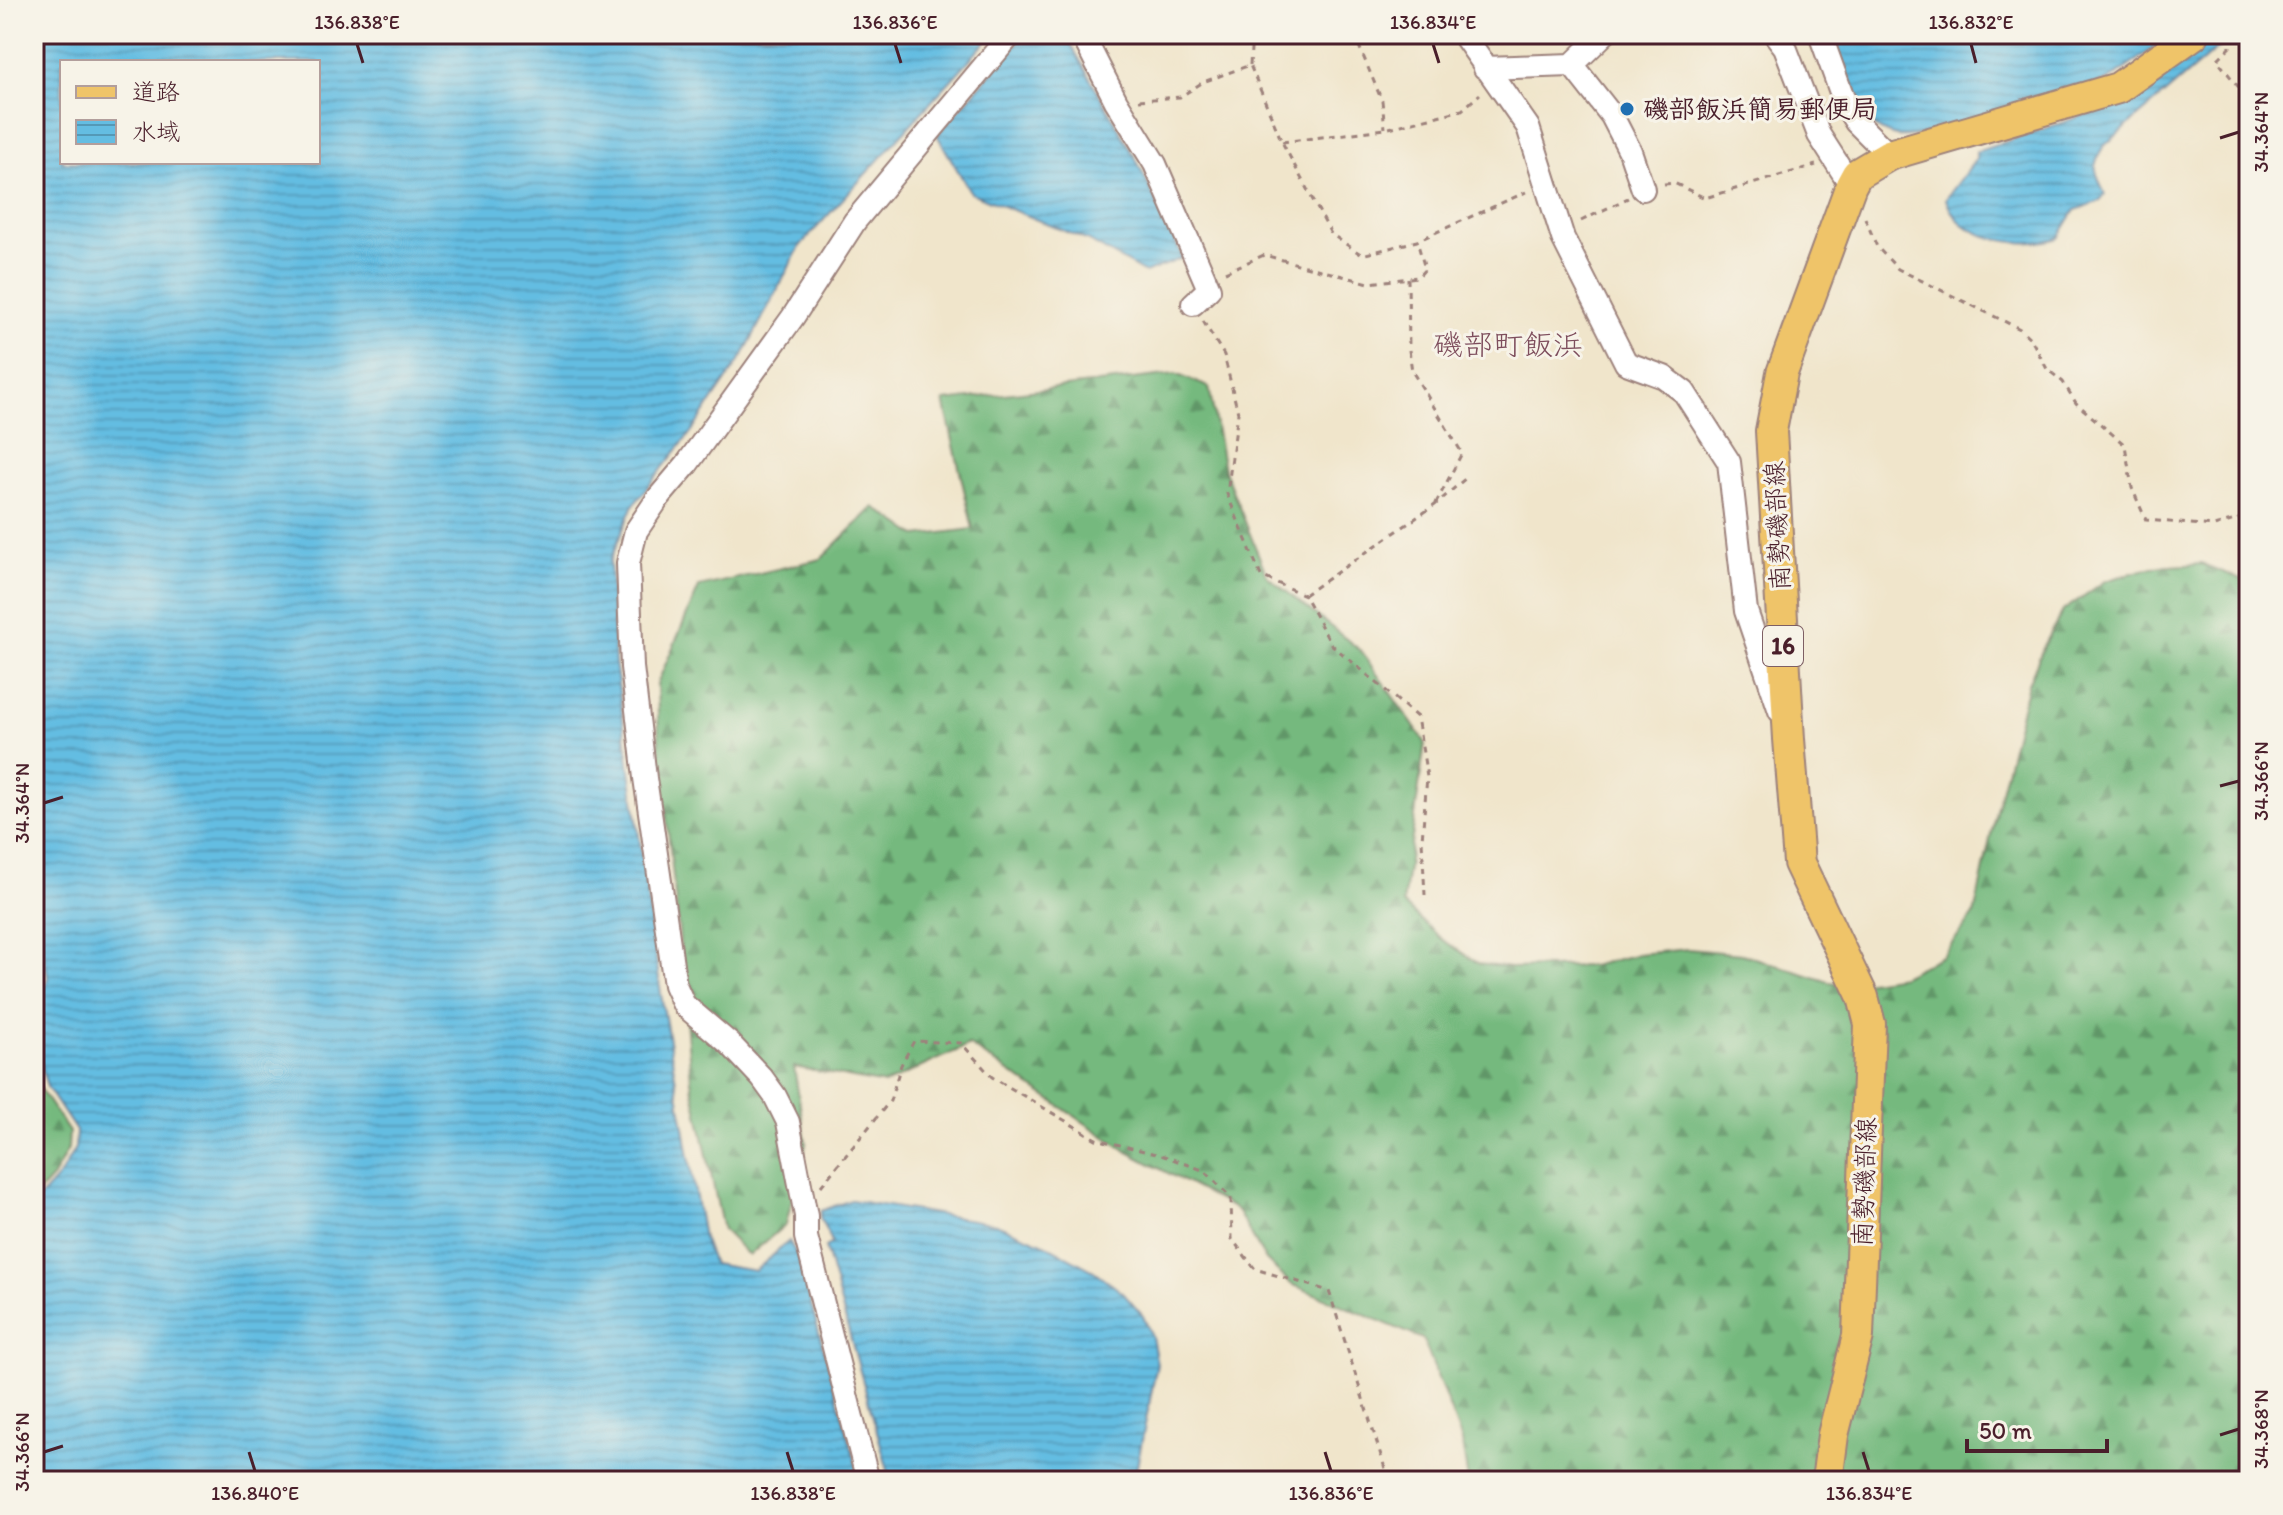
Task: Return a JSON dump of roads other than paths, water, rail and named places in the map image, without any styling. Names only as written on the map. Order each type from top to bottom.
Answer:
[{"type":"main road","name":"南勢磯部線","points":[[1827,1481],[1833,1435],[1858,1336],[1870,1024],[1863,997],[1799,863],[1771,431],[1782,373],[1857,174],[1889,155],[2118,88],[2194,34]]},
{"type":"street","points":[[1082,34],[1116,101],[1155,164],[1209,289],[1193,304]]},
{"type":"street","points":[[1463,34],[1528,127],[1560,229],[1626,363],[1664,377],[1684,392],[1729,462],[1746,611],[1789,739]]},
{"type":"street","points":[[1490,74],[1572,65],[1604,34]]},
{"type":"street","points":[[1775,34],[1785,47],[1819,135],[1851,185]]},
{"type":"street","points":[[1820,34],[1846,106],[1856,122],[1889,155]]},
{"type":"street","points":[[868,1481],[806,1237],[802,1194],[788,1122],[762,1078],[730,1044],[684,1005],[675,985],[632,667],[628,563],[636,531],[768,352],[855,221],[1009,36]]},
{"type":"street","points":[[1572,65],[1612,116],[1630,151],[1643,189]]},
{"type":"water","points":[[34,34],[993,34],[800,246],[742,357],[692,431],[632,507],[610,561],[615,662],[661,994],[703,1238],[713,1264],[755,1271],[789,1241],[797,1255],[861,1481],[34,1481],[34,1204],[60,1175],[75,1148],[76,1131],[47,1087],[34,1037],[34,1025],[48,977],[38,925],[34,920]]},
{"type":"water","points":[[1025,34],[1065,34],[1136,159],[1183,258],[1145,273],[1089,241],[971,193],[937,135]]},
{"type":"water","points":[[1830,34],[2174,34],[2109,80],[1921,135],[1896,136],[1881,130],[1859,109]]},
{"type":"water","points":[[2217,39],[2220,46],[2104,146],[2096,165],[2105,195],[2098,202],[2075,210],[2058,238],[2010,242],[1993,238],[1978,233],[1953,213],[1946,199],[1976,159],[1976,152],[2123,102],[2201,45]]},
{"type":"water","points":[[851,1200],[996,1224],[1042,1243],[1094,1271],[1123,1293],[1143,1316],[1152,1337],[1157,1364],[1134,1481],[891,1481],[825,1247],[832,1243],[820,1218],[821,1211]]},
{"type":"place","name":"磯部飯浜簡易郵便局","points":[[1627,109]]},
{"type":"district","name":"磯部町飯浜","points":[[1508,345]]}]
